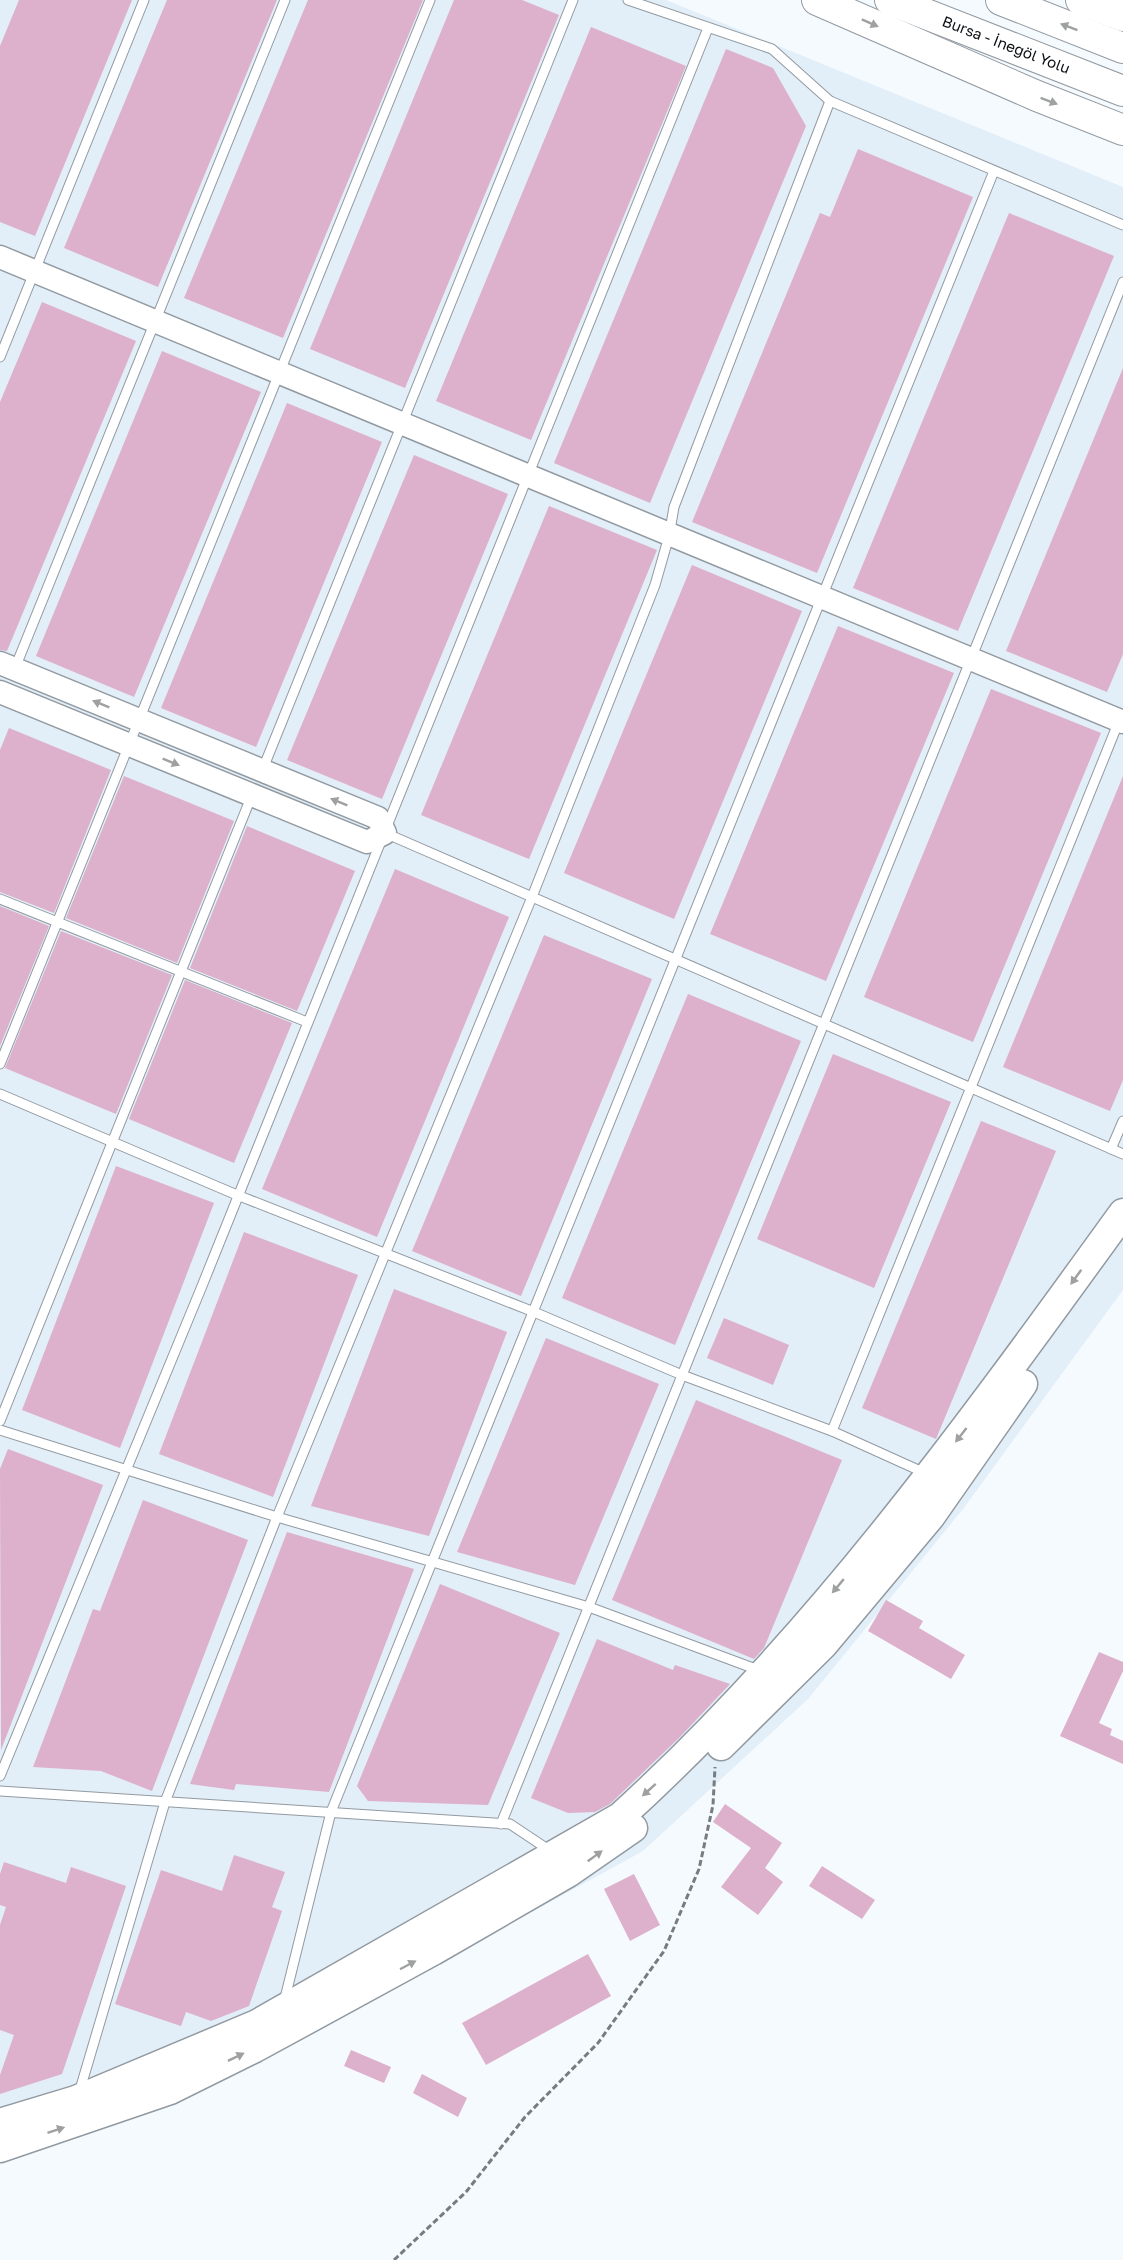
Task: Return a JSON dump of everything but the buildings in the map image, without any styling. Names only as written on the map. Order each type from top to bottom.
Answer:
[{"type":"highway","points":[[817,0],[1037,96],[1123,130]]},
{"type":"highway","name":"Bursa - İnegöl Yolu","points":[[890,0],[1123,91]]},
{"type":"highway","points":[[1001,0],[1123,48]]},
{"type":"highway","points":[[1081,0],[1123,16]]},
{"type":"main road","points":[[0,2148],[170,2090],[255,2048],[433,1952],[562,1864],[620,1817],[669,1773],[766,1673],[930,1475],[1123,1213]]},
{"type":"main road","points":[[0,2123],[76,2100],[257,2024],[282,2008],[562,1864],[653,1814],[823,1645],[931,1516],[1123,1245]]},
{"type":"street","points":[[0,257],[669,536],[971,659],[1122,717]]},
{"type":"street","points":[[2,697],[129,745],[367,842],[385,833],[378,818],[8,666]]},
{"type":"lane","points":[[0,357],[144,0]]},
{"type":"lane","points":[[8,666],[155,322],[285,0]]},
{"type":"lane","points":[[0,1064],[430,0]]},
{"type":"lane","points":[[262,771],[573,0]]},
{"type":"lane","points":[[628,0],[772,49],[830,101],[1123,225]]},
{"type":"lane","points":[[0,1776],[385,833],[708,28]]},
{"type":"lane","points":[[76,2100],[165,1802],[277,1517],[532,897],[655,585],[669,536],[674,507],[830,101]]},
{"type":"lane","points":[[282,2008],[331,1812],[994,171]]},
{"type":"lane","points":[[501,1824],[1123,282]]},
{"type":"lane","points":[[832,1431],[1122,717]]},
{"type":"lane","points":[[0,1421],[252,795]]},
{"type":"lane","points":[[385,833],[1123,1154]]},
{"type":"lane","points":[[0,899],[307,1023]]},
{"type":"lane","points":[[0,1095],[237,1195],[534,1312],[682,1375],[832,1431],[930,1475]]},
{"type":"lane","points":[[1111,1149],[1123,1121]]},
{"type":"lane","points":[[0,1430],[277,1517],[589,1608],[766,1673]]},
{"type":"lane","points":[[0,1791],[510,1824],[562,1864]]},
{"type":"path","points":[[394,2260],[465,2192],[525,2117],[598,2043],[664,1951],[699,1869],[713,1805],[715,1752]]},
{"type":"shaded area","points":[[0,0],[666,0],[1123,187],[1123,1290],[963,1509],[808,1699],[643,1851],[225,2080],[0,2163]]}]
